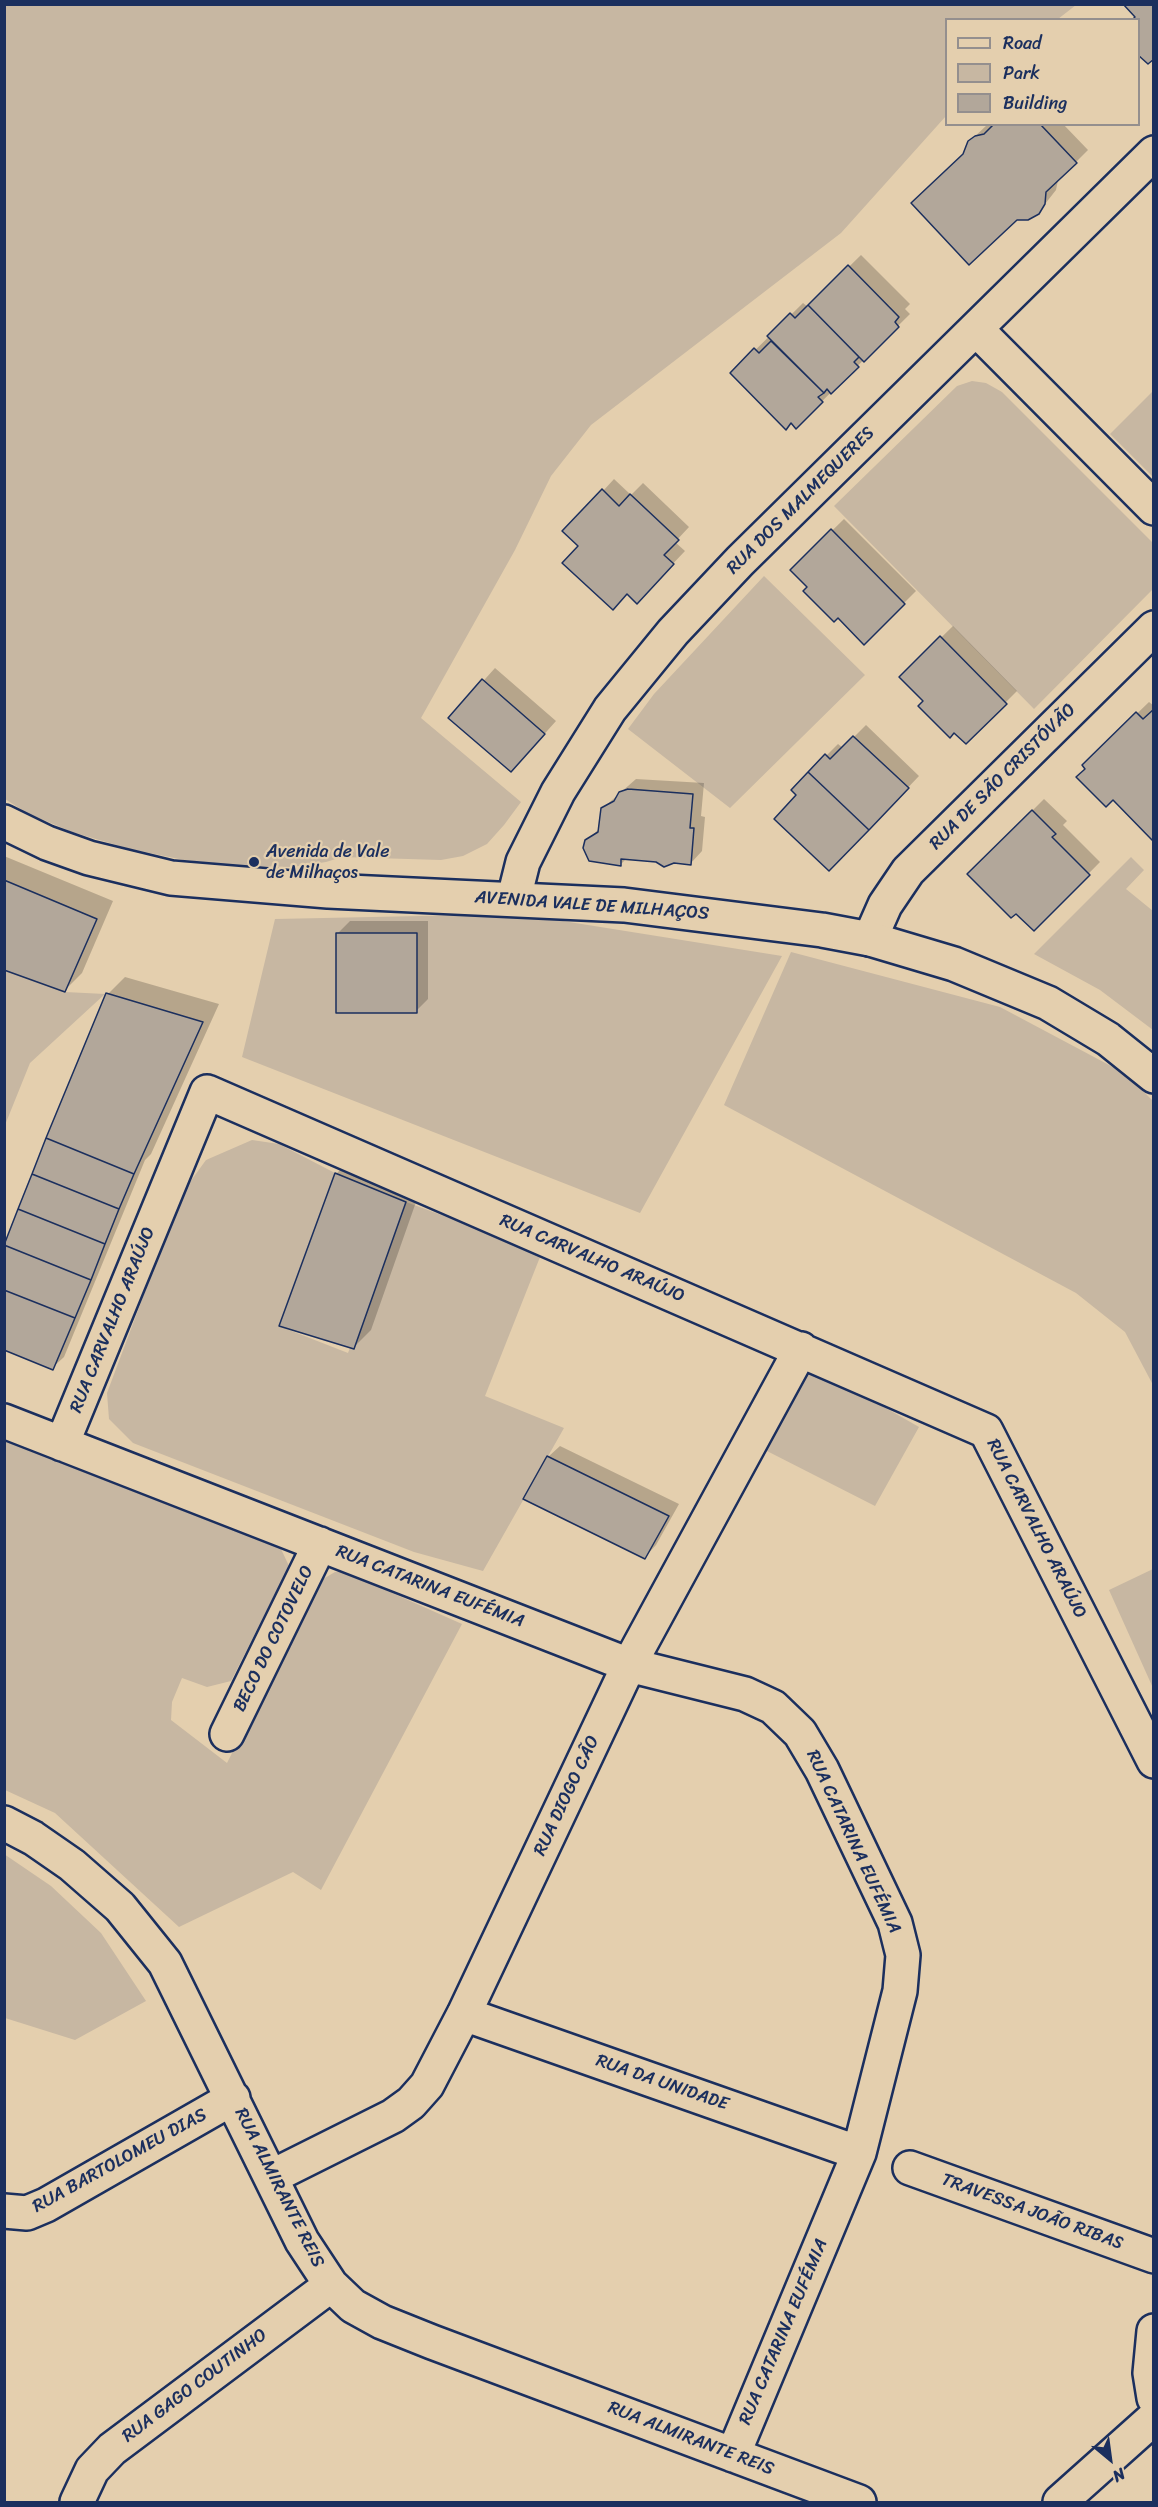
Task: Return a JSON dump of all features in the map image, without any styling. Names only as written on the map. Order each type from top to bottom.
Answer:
[{"type":"street","name":"RUA DOS MALMEQUERES","points":[[514,898],[523,862],[558,792],[610,709],[673,632],[740,561],[976,329],[1150,164]]},
{"type":"street","points":[[976,329],[1154,508]]},
{"type":"street","name":"RUA DE SÃO CRISTÓVÃO","points":[[870,939],[885,905],[908,871],[1154,628]]},
{"type":"street","name":"AVENIDA VALE DE MILHAÇOS","points":[[4,822],[46,843],[89,858],[171,878],[328,891],[624,905],[786,925],[870,939],[954,964],[1048,1002],[1108,1039],[1154,1076]]},
{"type":"street","name":"RUA CARVALHO ARAÚJO","points":[[62,1444],[207,1092],[986,1431],[1154,1761]]},
{"type":"street","name":"RUA DIOGO CÃO","points":[[271,2177],[393,2116],[411,2103],[427,2085],[464,2014],[629,1665],[801,1349]]},
{"type":"street","name":"RUA CATARINA EUFÉMIA","points":[[4,1421],[629,1665],[745,1694],[773,1707],[800,1733],[822,1770],[890,1913],[903,1956],[900,1990],[859,2153],[733,2455]]},
{"type":"street","name":"BECO DO COTOVELO","points":[[227,1734],[320,1544]]},
{"type":"street","name":"RUA ALMIRANTE REIS","points":[[4,1823],[33,1838],[72,1865],[120,1907],[165,1963],[302,2241],[331,2285],[353,2306],[382,2322],[859,2502]]},
{"type":"street","name":"RUA DA UNIDADE","points":[[464,2014],[859,2153]]},
{"type":"street","name":"RUA BARTOLOMEU DIAS","points":[[4,2211],[27,2213],[46,2205],[233,2098]]},
{"type":"street","name":"TRAVESSA JOÃO RIBAS","points":[[910,2168],[1154,2256]]},
{"type":"street","name":"RUA GAGO COUTINHO","points":[[77,2502],[92,2470],[112,2449],[331,2285]]},
{"type":"street","points":[[1154,2331],[1150,2373],[1154,2398]]},
{"type":"street","points":[[1060,2502],[1154,2418]]},
{"type":"green space","points":[[5,4],[1076,5],[1059,18],[945,18],[945,117],[841,233],[591,425],[551,476],[515,550],[421,718],[521,802],[487,844],[463,856],[441,860],[342,857],[293,867],[243,866],[184,860],[130,849],[72,832],[27,813],[5,799]]},
{"type":"green space","points":[[972,381],[986,383],[1002,392],[1153,543],[1153,589],[1034,709],[834,506],[957,386]]},
{"type":"green space","points":[[1153,391],[1153,477],[1110,434]]},
{"type":"green space","points":[[764,576],[865,675],[730,808],[628,729],[654,694]]},
{"type":"green space","points":[[1131,857],[1144,870],[1126,889],[1153,911],[1153,1030],[1100,990],[1034,954]]},
{"type":"green space","points":[[519,914],[782,956],[640,1213],[242,1057],[275,919]]},
{"type":"green space","points":[[791,952],[1000,1007],[1126,1074],[1153,1101],[1153,1385],[1125,1332],[1076,1293],[724,1105]]},
{"type":"green space","points":[[5,970],[65,992],[105,994],[30,1063],[5,1125]]},
{"type":"green space","points":[[252,1140],[279,1144],[335,1173],[279,1326],[348,1353],[406,1202],[542,1252],[485,1396],[564,1428],[483,1571],[414,1552],[133,1443],[109,1419],[107,1393],[182,1193],[206,1160]]},
{"type":"green space","points":[[821,1371],[919,1427],[875,1506],[763,1449],[800,1373]]},
{"type":"green space","points":[[5,1441],[281,1549],[289,1566],[231,1681],[207,1687],[182,1678],[172,1702],[171,1720],[227,1763],[318,1582],[335,1572],[345,1572],[462,1624],[321,1890],[293,1872],[179,1927],[55,1813],[5,1790]]},
{"type":"green space","points":[[1153,1569],[1153,1688],[1109,1590]]},
{"type":"green space","points":[[4,1854],[51,1886],[101,1933],[146,2001],[75,2040],[5,2018]]},
{"type":"building","points":[[1123,4],[1154,4],[1154,59],[1148,64],[1140,57],[1140,18],[1135,17]]},
{"type":"building","points":[[992,126],[1042,126],[1077,163],[1046,192],[1045,204],[1039,214],[1028,220],[1017,220],[969,265],[911,203],[963,154],[968,141],[984,134]]},
{"type":"building","points":[[848,265],[899,317],[895,322],[899,327],[864,362],[808,305]]},
{"type":"building","points":[[808,305],[859,357],[854,362],[859,367],[831,394],[827,389],[824,393],[767,336],[790,313],[795,318]]},
{"type":"building","points":[[771,341],[824,393],[818,397],[823,402],[796,429],[791,423],[786,430],[730,373],[754,348],[759,353]]},
{"type":"building","points":[[602,489],[619,506],[630,494],[679,540],[664,555],[674,564],[637,604],[627,594],[613,610],[562,563],[578,546],[562,531]]},
{"type":"building","points":[[831,529],[905,604],[864,645],[838,618],[834,622],[803,591],[807,587],[790,570]]},
{"type":"building","points":[[940,636],[1007,704],[966,744],[954,733],[950,738],[918,706],[923,701],[899,677]]},
{"type":"building","points":[[482,679],[545,734],[511,772],[448,718]]},
{"type":"building","points":[[1154,709],[1154,839],[1152,840],[1113,800],[1106,807],[1076,777],[1085,769],[1082,765],[1136,712],[1143,719]]},
{"type":"building","points":[[853,736],[909,788],[869,830],[808,772],[825,754],[830,759]]},
{"type":"building","points":[[808,772],[869,830],[829,871],[774,819],[796,795],[791,790]]},
{"type":"building","points":[[628,789],[693,794],[690,828],[694,828],[691,865],[674,863],[664,867],[656,862],[621,859],[621,866],[589,861],[583,848],[585,840],[598,832],[601,808],[614,801],[619,792]]},
{"type":"building","points":[[1032,810],[1056,834],[1052,837],[1090,875],[1034,931],[1016,914],[1011,918],[967,874]]},
{"type":"building","points":[[4,880],[97,919],[65,992],[4,970]]},
{"type":"building","points":[[336,933],[417,933],[417,1013],[336,1013]]},
{"type":"building","points":[[106,993],[203,1022],[134,1174],[46,1138]]},
{"type":"building","points":[[46,1138],[134,1174],[119,1209],[32,1174]]},
{"type":"building","points":[[335,1173],[406,1202],[354,1349],[279,1326]]},
{"type":"building","points":[[32,1174],[119,1209],[105,1244],[18,1209]]},
{"type":"building","points":[[18,1209],[105,1244],[91,1280],[4,1245]]},
{"type":"building","points":[[4,1245],[91,1280],[75,1318],[4,1290]]},
{"type":"building","points":[[4,1290],[75,1318],[53,1370],[4,1350]]},
{"type":"building","points":[[547,1456],[669,1516],[645,1559],[523,1499]]},
{"type":"place","name":"Avenida de Vale de Milhaços","points":[[254,862]]}]
